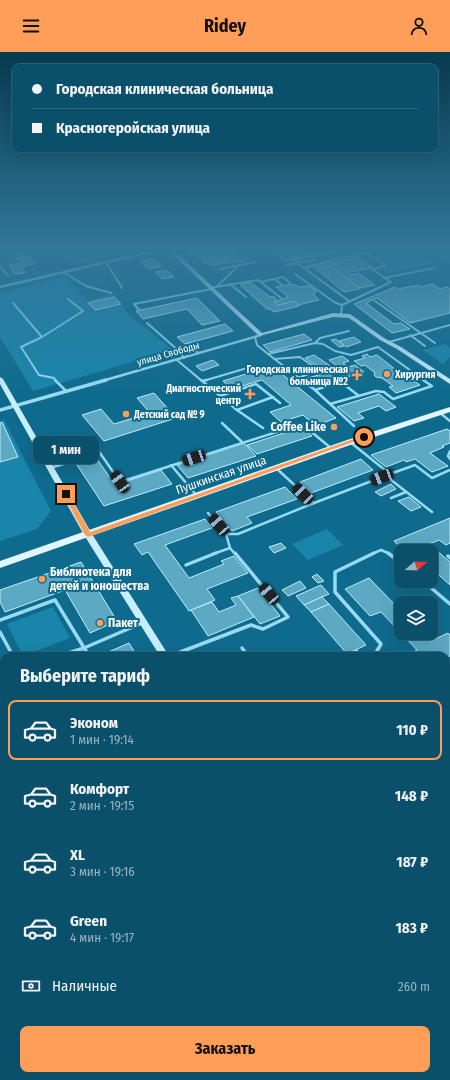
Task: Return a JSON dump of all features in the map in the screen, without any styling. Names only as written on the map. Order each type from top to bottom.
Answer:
[{"type":"main road","name":"Пушкинская улица","points":[[0,565],[450,408]]},
{"type":"street","points":[[219,295],[261,334]]},
{"type":"street","points":[[341,314],[350,316],[382,339],[450,382]]},
{"type":"street","name":"улица Свободы","points":[[0,410],[184,358],[261,334],[341,314]]},
{"type":"street","points":[[0,379],[88,535],[163,652]]},
{"type":"lane","points":[[139,310],[134,304],[178,295]]},
{"type":"lane","points":[[277,295],[281,298]]},
{"type":"lane","points":[[324,295],[334,302],[342,305]]},
{"type":"lane","points":[[341,295],[349,301]]},
{"type":"lane","points":[[342,305],[362,295]]},
{"type":"lane","points":[[66,391],[54,378],[39,375],[21,347],[42,337],[83,312],[68,299]]},
{"type":"lane","points":[[375,302],[435,342]]},
{"type":"lane","points":[[13,303],[42,337]]},
{"type":"lane","points":[[341,314],[342,305]]},
{"type":"lane","points":[[147,323],[180,352],[184,358]]},
{"type":"lane","points":[[388,342],[450,325]]},
{"type":"lane","points":[[314,343],[320,338],[349,331]]},
{"type":"lane","points":[[410,335],[425,346]]},
{"type":"lane","points":[[255,336],[257,345],[314,390],[354,426]]},
{"type":"lane","points":[[188,343],[198,353]]},
{"type":"lane","points":[[268,354],[314,343],[323,344],[335,351],[351,354],[378,347],[432,386],[393,399],[384,392],[376,391],[330,404]]},
{"type":"lane","points":[[274,359],[300,357],[318,370],[298,378]]},
{"type":"lane","points":[[176,360],[237,410],[263,428]]},
{"type":"lane","points":[[202,381],[254,366]]},
{"type":"lane","points":[[314,390],[341,382],[359,396]]},
{"type":"lane","points":[[220,396],[256,384],[280,403]]},
{"type":"lane","points":[[237,410],[273,397]]},
{"type":"lane","points":[[439,412],[450,421]]},
{"type":"lane","points":[[222,423],[242,442]]},
{"type":"lane","points":[[50,468],[100,453],[120,482],[302,424],[332,448]]},
{"type":"lane","points":[[350,442],[390,474]]},
{"type":"lane","points":[[450,451],[448,456],[450,459]]},
{"type":"lane","points":[[171,465],[197,496]]},
{"type":"lane","points":[[226,534],[238,534],[314,503],[415,465],[432,478],[450,470]]},
{"type":"lane","points":[[276,468],[314,503]]},
{"type":"lane","points":[[386,476],[432,512]]},
{"type":"lane","points":[[391,498],[406,492]]},
{"type":"lane","points":[[180,652],[251,625],[263,629],[288,617],[230,548],[226,534],[208,512]]},
{"type":"lane","points":[[186,565],[230,548]]},
{"type":"lane","points":[[376,652],[381,644],[335,592],[335,572],[382,550],[394,557]]},
{"type":"lane","points":[[431,588],[450,604]]},
{"type":"lane","points":[[0,620],[55,600],[86,652]]},
{"type":"lane","points":[[72,652],[144,622]]},
{"type":"lane","points":[[0,632],[11,652]]},
{"type":"lane","points":[[242,648],[245,652]]},
{"type":"shaded area","points":[[0,295],[83,295],[88,300],[115,295],[128,314],[173,350],[33,391],[0,337]]},
{"type":"shaded area","points":[[445,344],[450,348],[450,357],[443,364],[423,350]]},
{"type":"shaded area","points":[[4,420],[51,511],[37,529],[0,541],[0,422]]},
{"type":"shaded area","points":[[327,529],[343,545],[308,560],[292,544]]},
{"type":"shaded area","points":[[53,607],[70,638],[33,652],[21,652],[7,624]]},
{"type":"building","points":[[251,295],[273,296],[278,301],[274,302],[278,305],[294,301],[299,306],[274,312],[267,309]]},
{"type":"building","points":[[286,295],[314,295],[319,300],[298,305],[294,301],[278,305],[274,302],[288,297]]},
{"type":"building","points":[[376,295],[450,295],[450,313],[410,323],[377,298],[366,303],[394,324],[401,323],[410,329],[392,333],[354,304]]},
{"type":"building","points":[[114,297],[121,304],[95,310],[88,303]]},
{"type":"building","points":[[197,298],[220,321],[202,325],[187,309],[143,319],[136,311]]},
{"type":"building","points":[[225,324],[233,331],[185,344],[177,337]]},
{"type":"building","points":[[304,334],[312,340],[270,352],[263,345]]},
{"type":"building","points":[[354,337],[361,342],[346,347],[339,341]]},
{"type":"building","points":[[336,339],[344,346],[339,347],[331,340]]},
{"type":"building","name":"Хирургия","points":[[367,354],[370,357],[377,355],[405,377],[408,377],[420,385],[396,393],[389,387],[393,386],[382,378],[376,377],[374,375],[375,373],[365,365],[361,366],[354,361],[365,358],[362,356]]},
{"type":"building","points":[[314,355],[332,367],[323,370],[305,358]]},
{"type":"building","points":[[342,356],[349,361],[343,363],[348,367],[341,369],[329,360]]},
{"type":"building","points":[[213,360],[219,365],[202,371],[196,366]]},
{"type":"building","points":[[308,365],[313,369],[302,372],[298,368]]},
{"type":"building","points":[[355,365],[364,372],[314,387],[304,379]]},
{"type":"building","points":[[272,366],[336,418],[315,426],[303,415],[281,422],[270,412],[291,405],[262,380],[232,389],[223,381]]},
{"type":"building","name":"Детский сад № 9","points":[[154,393],[176,418],[104,441],[82,415],[101,409],[114,424],[150,413],[137,398]]},
{"type":"building","points":[[379,394],[396,407],[386,411],[379,406],[358,413],[364,418],[354,421],[337,407]]},
{"type":"building","points":[[2,422],[18,457],[0,462],[0,423]]},
{"type":"building","points":[[302,427],[312,436],[257,454],[247,445]]},
{"type":"building","points":[[447,429],[450,431],[450,443],[430,453],[448,466],[432,472],[415,459],[406,462],[404,460],[386,467],[371,455]]},
{"type":"building","points":[[244,443],[256,456],[188,478],[177,465]]},
{"type":"building","points":[[95,456],[115,485],[161,470],[172,484],[104,506],[75,462]]},
{"type":"building","points":[[361,459],[373,470],[311,493],[300,482]]},
{"type":"building","points":[[391,484],[396,489],[381,496],[375,492]]},
{"type":"building","points":[[285,487],[297,499],[247,517],[252,523],[232,531],[216,512]]},
{"type":"building","points":[[409,497],[421,507],[411,511],[398,501]]},
{"type":"building","points":[[450,518],[450,543],[446,545],[439,540],[429,544],[397,544],[394,541]]},
{"type":"building","points":[[205,519],[212,528],[165,545],[189,578],[224,564],[221,561],[234,556],[248,573],[207,589],[215,600],[189,611],[148,552],[142,555],[134,544]]},
{"type":"building","points":[[281,543],[286,548],[274,553],[269,547]]},
{"type":"building","points":[[438,552],[450,562],[450,585],[438,574]]},
{"type":"building","points":[[81,562],[117,621],[90,633],[65,590],[5,612],[0,602],[0,590]]},
{"type":"building","points":[[317,574],[324,581],[318,583],[312,577]]},
{"type":"building","points":[[369,578],[394,604],[394,626],[381,612],[370,616],[345,589]]},
{"type":"building","points":[[300,581],[306,588],[288,596],[282,590]]},
{"type":"building","points":[[321,585],[329,594],[304,605],[296,596]]},
{"type":"building","points":[[258,588],[280,616],[260,624],[238,596]]},
{"type":"building","points":[[238,596],[254,617],[208,636],[191,610],[212,602],[219,612],[236,605],[231,598]]},
{"type":"building","points":[[322,597],[329,604],[311,612],[304,605]]},
{"type":"building","points":[[329,604],[366,645],[351,652],[345,652],[311,612]]},
{"type":"building","points":[[448,633],[450,635],[450,652],[413,652],[417,650],[408,640],[431,641],[438,640],[438,638]]},
{"type":"building","points":[[129,643],[135,652],[108,652]]},
{"type":"place","name":"Хирургия","points":[[387,374]]},
{"type":"place","name":"Городская клиническая больница №2","points":[[357,375]]},
{"type":"place","name":"Диагностический центр","points":[[250,394]]},
{"type":"place","name":"Детский сад № 9","points":[[126,414]]},
{"type":"place","name":"Coffee Like","points":[[334,427]]},
{"type":"place","name":"Библиотека для детей и юношества","points":[[42,579]]},
{"type":"place","name":"Пакет","points":[[100,623]]},
{"type":"route","points":[[66,494],[88,535],[364,437]]}]
